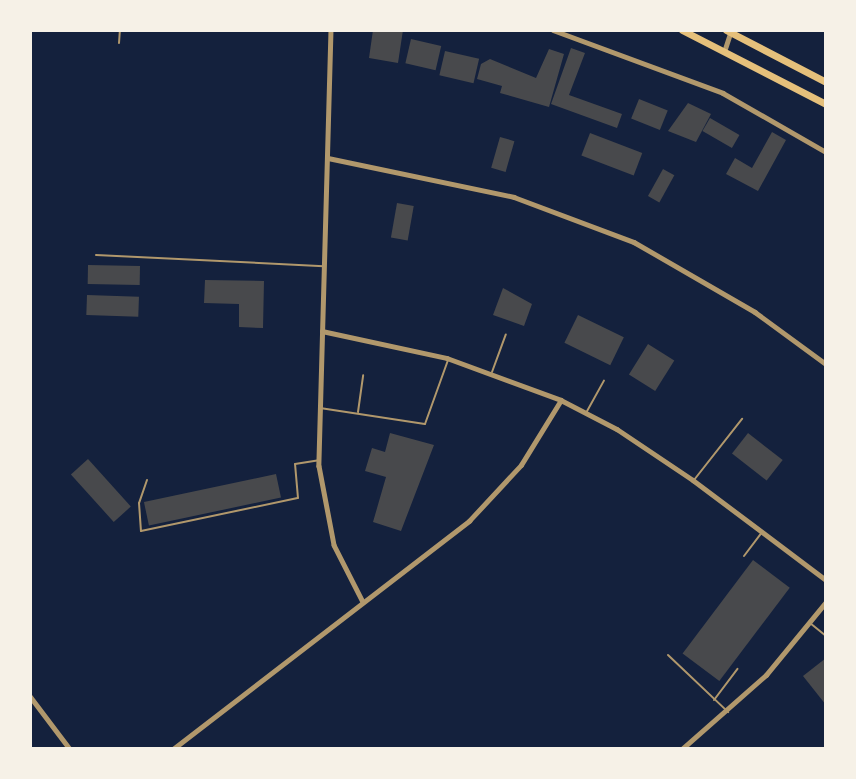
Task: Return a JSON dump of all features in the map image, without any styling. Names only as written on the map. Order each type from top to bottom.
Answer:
[{"type":"highway","points":[[682,30],[725,49],[826,104]]},
{"type":"highway","points":[[729,31],[826,82]]},
{"type":"street","points":[[331,30],[319,460],[329,529],[363,602]]},
{"type":"street","points":[[554,30],[723,93],[826,152]]},
{"type":"street","points":[[725,49],[729,31]]},
{"type":"street","points":[[328,158],[514,197],[633,242],[755,312],[826,364]]},
{"type":"street","points":[[322,332],[449,358],[492,372],[561,400],[694,480],[826,580]]},
{"type":"street","points":[[173,749],[363,602],[500,492],[561,400]]},
{"type":"street","points":[[682,749],[728,712],[810,623],[826,602]]},
{"type":"street","points":[[30,696],[70,749]]},
{"type":"lane","points":[[119,43],[120,30]]},
{"type":"lane","points":[[96,255],[324,266]]},
{"type":"lane","points":[[492,372],[506,334]]},
{"type":"lane","points":[[320,408],[425,424],[449,358]]},
{"type":"lane","points":[[358,412],[363,375]]},
{"type":"lane","points":[[586,413],[604,381]]},
{"type":"lane","points":[[694,480],[742,418]]},
{"type":"lane","points":[[147,480],[139,503],[141,531],[298,498],[295,464],[319,460]]},
{"type":"lane","points":[[744,556],[762,532]]},
{"type":"lane","points":[[810,623],[826,636]]},
{"type":"lane","points":[[668,655],[728,712]]},
{"type":"lane","points":[[714,700],[737,669]]},
{"type":"building","points":[[373,30],[403,30],[398,63],[369,58]]},
{"type":"building","points":[[411,39],[441,46],[436,70],[405,63]]},
{"type":"building","points":[[571,48],[585,53],[569,95],[622,114],[617,128],[551,104]]},
{"type":"building","points":[[549,49],[564,54],[549,107],[500,93],[502,86],[477,79],[481,64],[490,59],[536,78]]},
{"type":"building","points":[[445,51],[479,59],[473,83],[439,75]]},
{"type":"building","points":[[639,99],[668,111],[660,130],[631,118]]},
{"type":"building","points":[[688,103],[711,114],[696,142],[668,131]]},
{"type":"building","points":[[710,118],[739,135],[732,148],[702,131]]},
{"type":"building","points":[[772,132],[786,140],[758,191],[726,174],[735,158],[752,168]]},
{"type":"building","points":[[590,133],[642,153],[634,175],[581,155]]},
{"type":"building","points":[[500,137],[514,141],[506,172],[491,168]]},
{"type":"building","points":[[663,169],[674,175],[659,202],[648,196]]},
{"type":"building","points":[[397,203],[414,206],[408,240],[391,237]]},
{"type":"building","points":[[88,265],[140,266],[140,285],[88,284]]},
{"type":"building","points":[[205,280],[264,281],[263,328],[239,327],[239,304],[204,303]]},
{"type":"building","points":[[503,288],[532,304],[524,326],[493,315]]},
{"type":"building","points":[[87,295],[139,297],[138,317],[86,315]]},
{"type":"building","points":[[578,315],[624,337],[610,365],[564,343]]},
{"type":"building","points":[[648,344],[674,360],[655,391],[629,375]]},
{"type":"building","points":[[390,433],[434,445],[401,531],[373,522],[386,477],[365,471],[372,448],[385,452]]},
{"type":"building","points":[[748,433],[783,460],[767,481],[732,453]]},
{"type":"building","points":[[88,459],[131,507],[114,522],[71,474]]},
{"type":"building","points":[[276,474],[281,497],[149,526],[144,502]]},
{"type":"building","points":[[753,560],[790,588],[719,681],[683,653]]},
{"type":"building","points":[[826,658],[826,705],[803,676]]}]
